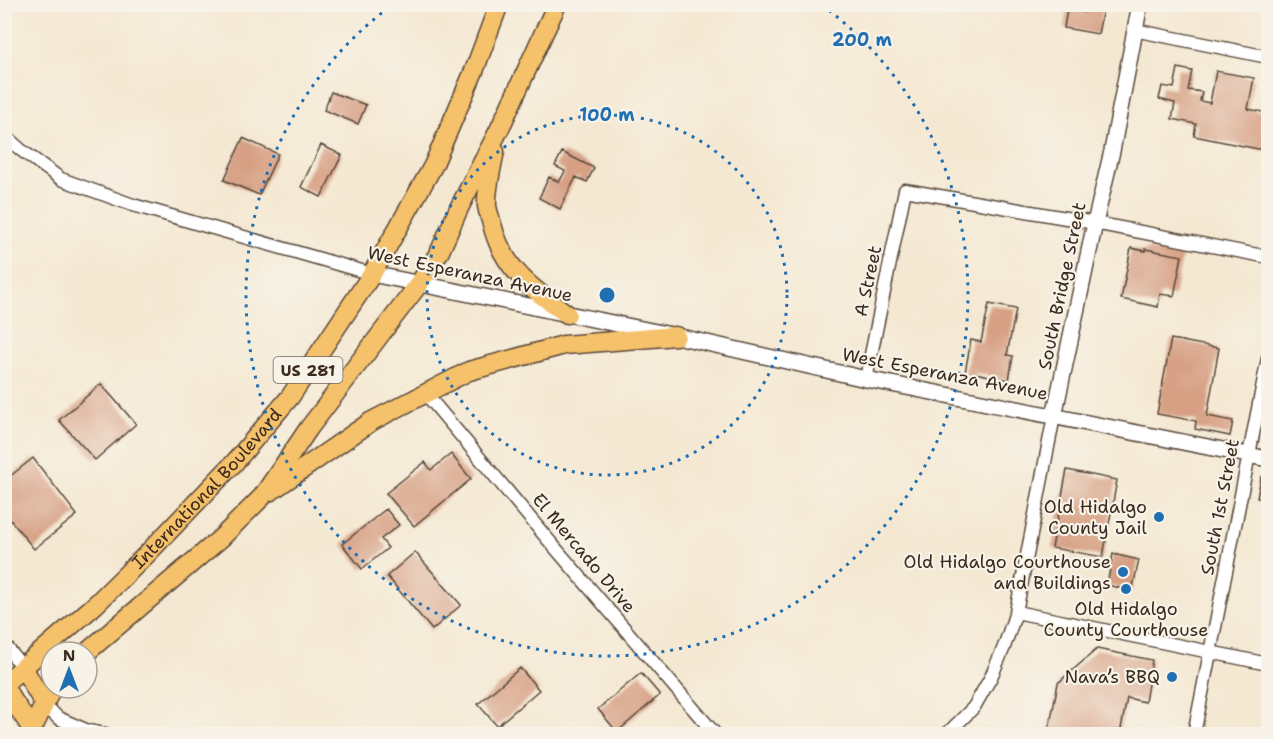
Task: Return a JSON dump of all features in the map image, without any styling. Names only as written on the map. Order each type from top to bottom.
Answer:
[{"type":"main road","name":"International Boulevard","points":[[4,686],[95,605],[192,509],[290,397],[372,274],[433,166],[474,71],[499,4]]},
{"type":"main road","name":"International Boulevard","points":[[99,642],[221,538],[262,497],[309,428],[419,284],[440,251],[557,4]]},
{"type":"main road","points":[[500,128],[487,205],[495,239],[512,269],[534,291],[567,314]]},
{"type":"main road","points":[[262,497],[372,420],[469,371],[564,345],[676,336]]},
{"type":"main road","points":[[24,669],[39,686]]},
{"type":"main road","points":[[4,686],[33,733]]},
{"type":"main road","points":[[33,733],[46,700]]},
{"type":"street","name":"South Bridge Street","points":[[947,735],[974,707],[991,677],[1016,612],[1054,416],[1112,151],[1140,4]]},
{"type":"street","points":[[1134,30],[1269,57]]},
{"type":"street","name":"West Esperanza Avenue","points":[[4,135],[61,179],[133,205],[372,274],[676,336],[866,379],[1269,459]]},
{"type":"street","name":"A Street","points":[[866,379],[905,190],[1095,224]]},
{"type":"street","points":[[1095,224],[1269,257]]},
{"type":"street","name":"South 1st Street","points":[[1194,735],[1269,358]]},
{"type":"street","name":"El Mercado Drive","points":[[426,394],[715,735]]},
{"type":"street","points":[[1016,612],[1269,664]]},
{"type":"street","points":[[4,644],[24,669]]},
{"type":"street","points":[[50,700],[58,718],[88,731],[105,735]]},
{"type":"building","points":[[1085,4],[1104,4],[1098,34],[1064,28],[1067,9],[1084,12]]},
{"type":"building","points":[[1178,68],[1192,71],[1188,90],[1202,92],[1200,101],[1210,103],[1216,71],[1254,78],[1248,109],[1268,113],[1268,151],[1194,136],[1196,124],[1172,119],[1175,103],[1159,99],[1162,86],[1174,88]]},
{"type":"building","points":[[331,92],[366,105],[358,124],[324,110]]},
{"type":"building","points":[[243,138],[278,154],[259,195],[224,180]]},
{"type":"building","points":[[321,145],[342,155],[321,197],[301,187]]},
{"type":"building","points":[[562,152],[594,168],[587,182],[576,177],[560,209],[539,198],[549,177],[559,182],[565,171],[555,166]]},
{"type":"building","points":[[1131,248],[1182,256],[1174,296],[1160,294],[1158,307],[1121,299]]},
{"type":"building","points":[[989,304],[1016,309],[1007,355],[1013,356],[1009,380],[975,373],[974,380],[964,378],[971,340],[981,342]]},
{"type":"building","points":[[1171,339],[1219,348],[1207,416],[1233,421],[1230,436],[1195,429],[1196,421],[1157,414]]},
{"type":"building","points":[[101,384],[136,424],[95,460],[59,420]]},
{"type":"building","points":[[451,454],[471,479],[414,526],[386,493],[425,462],[431,470]]},
{"type":"building","points":[[33,458],[77,515],[34,549],[4,512],[4,481]]},
{"type":"building","points":[[1067,470],[1117,480],[1103,557],[1052,548]]},
{"type":"building","points":[[1261,477],[1268,478],[1268,500],[1257,498]]},
{"type":"building","points":[[386,509],[399,525],[381,539],[388,548],[362,569],[342,544]]},
{"type":"building","points":[[415,552],[461,605],[432,630],[387,576]]},
{"type":"building","name":"Old Hidalgo Courthouse and Buildings","points":[[1113,554],[1139,560],[1132,591],[1107,585]]},
{"type":"building","points":[[1097,649],[1152,660],[1145,702],[1127,698],[1120,734],[1048,734],[1058,683]]},
{"type":"building","points":[[520,668],[539,690],[497,726],[478,704]]},
{"type":"building","points":[[641,673],[660,695],[617,732],[598,709]]},
{"type":"place","name":"Old Hidalgo County Jail","points":[[1159,517]]},
{"type":"place","name":"Old Hidalgo Courthouse and Buildings","points":[[1123,572]]},
{"type":"place","name":"Old Hidalgo County Courthouse","points":[[1126,589]]},
{"type":"place","name":"Nava’s BBQ","points":[[1172,677]]}]
